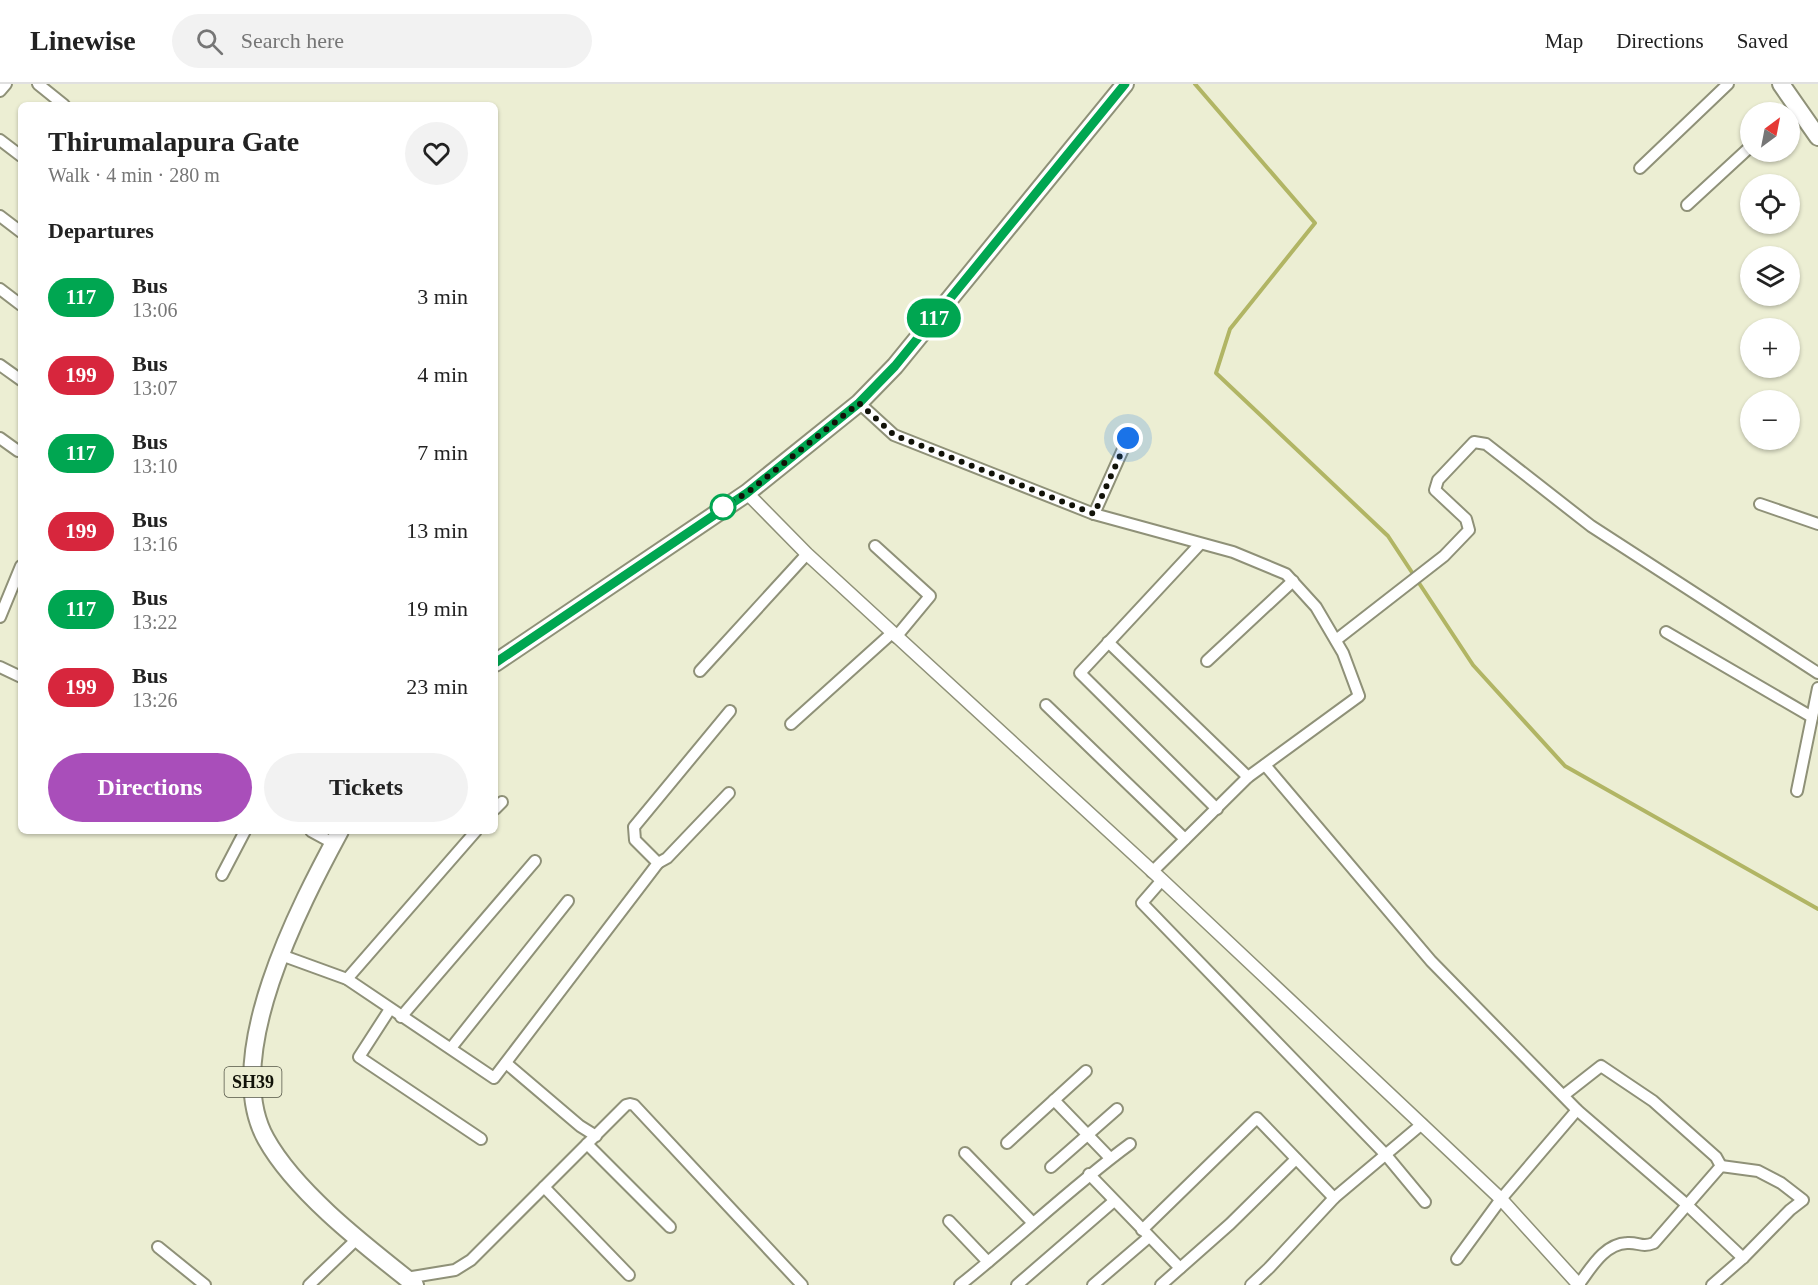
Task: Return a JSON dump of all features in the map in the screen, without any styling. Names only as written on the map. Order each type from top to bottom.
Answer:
[{"type":"main road","points":[[498,661],[747,493],[859,403],[895,366],[1125,84]]},
{"type":"main road","points":[[1780,84],[1788,102]]},
{"type":"main road","points":[[1800,118],[1818,137]]},
{"type":"main road","name":"SH39","points":[[337,837],[291,925],[268,993],[255,1049],[253,1098],[259,1123],[279,1159],[306,1190],[358,1238],[411,1281]]},
{"type":"street","points":[[0,91],[6,84]]},
{"type":"street","points":[[38,84],[60,102]]},
{"type":"street","points":[[1640,168],[1728,84]]},
{"type":"street","points":[[0,140],[18,154]]},
{"type":"street","points":[[1687,205],[1740,156]]},
{"type":"street","points":[[0,216],[18,230]]},
{"type":"street","points":[[0,290],[18,303]]},
{"type":"street","points":[[0,365],[18,378]]},
{"type":"street","points":[[859,403],[894,435],[1094,514],[1233,552],[1286,574],[1316,607],[1343,653],[1359,696],[1248,777],[1185,839],[1157,876],[1142,903],[1386,1155],[1425,1202]]},
{"type":"street","points":[[0,438],[18,451]]},
{"type":"street","points":[[1094,514],[1128,438]]},
{"type":"street","points":[[1336,640],[1444,556],[1469,530],[1466,519],[1435,490],[1438,480],[1474,442],[1486,444],[1592,526],[1818,673]]},
{"type":"street","points":[[747,493],[807,554],[1157,876],[1501,1198],[1579,1285],[1602,1254],[1617,1245],[1629,1242],[1644,1247],[1654,1243],[1686,1204],[1722,1166]]},
{"type":"street","points":[[1760,504],[1818,524]]},
{"type":"street","points":[[1200,544],[1080,673],[1216,809]]},
{"type":"street","points":[[791,724],[894,635],[930,596],[875,546]]},
{"type":"street","points":[[700,671],[807,554]]},
{"type":"street","points":[[0,617],[18,573]]},
{"type":"street","points":[[1207,661],[1293,581]]},
{"type":"street","points":[[1666,632],[1812,717]]},
{"type":"street","points":[[1108,642],[1248,777]]},
{"type":"street","points":[[0,668],[18,676]]},
{"type":"street","points":[[1797,791],[1818,688]]},
{"type":"street","points":[[1046,705],[1185,839]]},
{"type":"street","points":[[658,863],[635,840],[634,827],[730,711]]},
{"type":"street","points":[[1265,765],[1431,961],[1577,1110],[1686,1204],[1743,1258]]},
{"type":"street","points":[[281,955],[347,979],[494,1078],[658,863],[667,858],[729,793]]},
{"type":"street","points":[[222,875],[243,834]]},
{"type":"street","points":[[347,979],[473,834]]},
{"type":"street","points":[[401,1017],[535,861]]},
{"type":"street","points":[[451,1048],[568,901]]},
{"type":"street","points":[[390,1009],[359,1057],[481,1139]]},
{"type":"street","points":[[506,1063],[580,1126],[596,1136]]},
{"type":"street","points":[[1564,1095],[1601,1066],[1653,1101],[1716,1157],[1722,1166],[1758,1171],[1803,1200],[1712,1285]]},
{"type":"street","points":[[1007,1143],[1086,1071]]},
{"type":"street","points":[[1054,1100],[1110,1158]]},
{"type":"street","points":[[411,1281],[455,1270],[471,1260],[630,1104],[634,1105],[802,1285]]},
{"type":"street","points":[[1051,1167],[1117,1109]]},
{"type":"street","points":[[1457,1259],[1501,1198],[1577,1110]]},
{"type":"street","points":[[1093,1285],[1146,1234],[1257,1118],[1334,1198]]},
{"type":"street","points":[[1251,1285],[1334,1198],[1422,1124]]},
{"type":"street","points":[[587,1144],[670,1227]]},
{"type":"street","points":[[960,1285],[1089,1174],[1130,1144]]},
{"type":"street","points":[[966,1153],[1034,1223]]},
{"type":"street","points":[[1161,1285],[1230,1224],[1296,1159]]},
{"type":"street","points":[[1089,1174],[1180,1268]]},
{"type":"street","points":[[544,1187],[629,1275]]},
{"type":"street","points":[[1017,1285],[1114,1201]]},
{"type":"street","points":[[949,1221],[988,1262]]},
{"type":"street","points":[[309,1285],[358,1238]]},
{"type":"street","points":[[158,1247],[205,1285]]},
{"type":"waterway","points":[[1195,84],[1315,223],[1230,329],[1216,373],[1388,536],[1473,665],[1565,766],[1818,909]]},
{"type":"bus line","name":"117","points":[[498,661],[723,507],[747,493],[859,403],[895,366],[1125,84]]},
{"type":"route","points":[[723,507],[747,493],[859,403],[894,435],[1094,514],[1128,438]]}]
